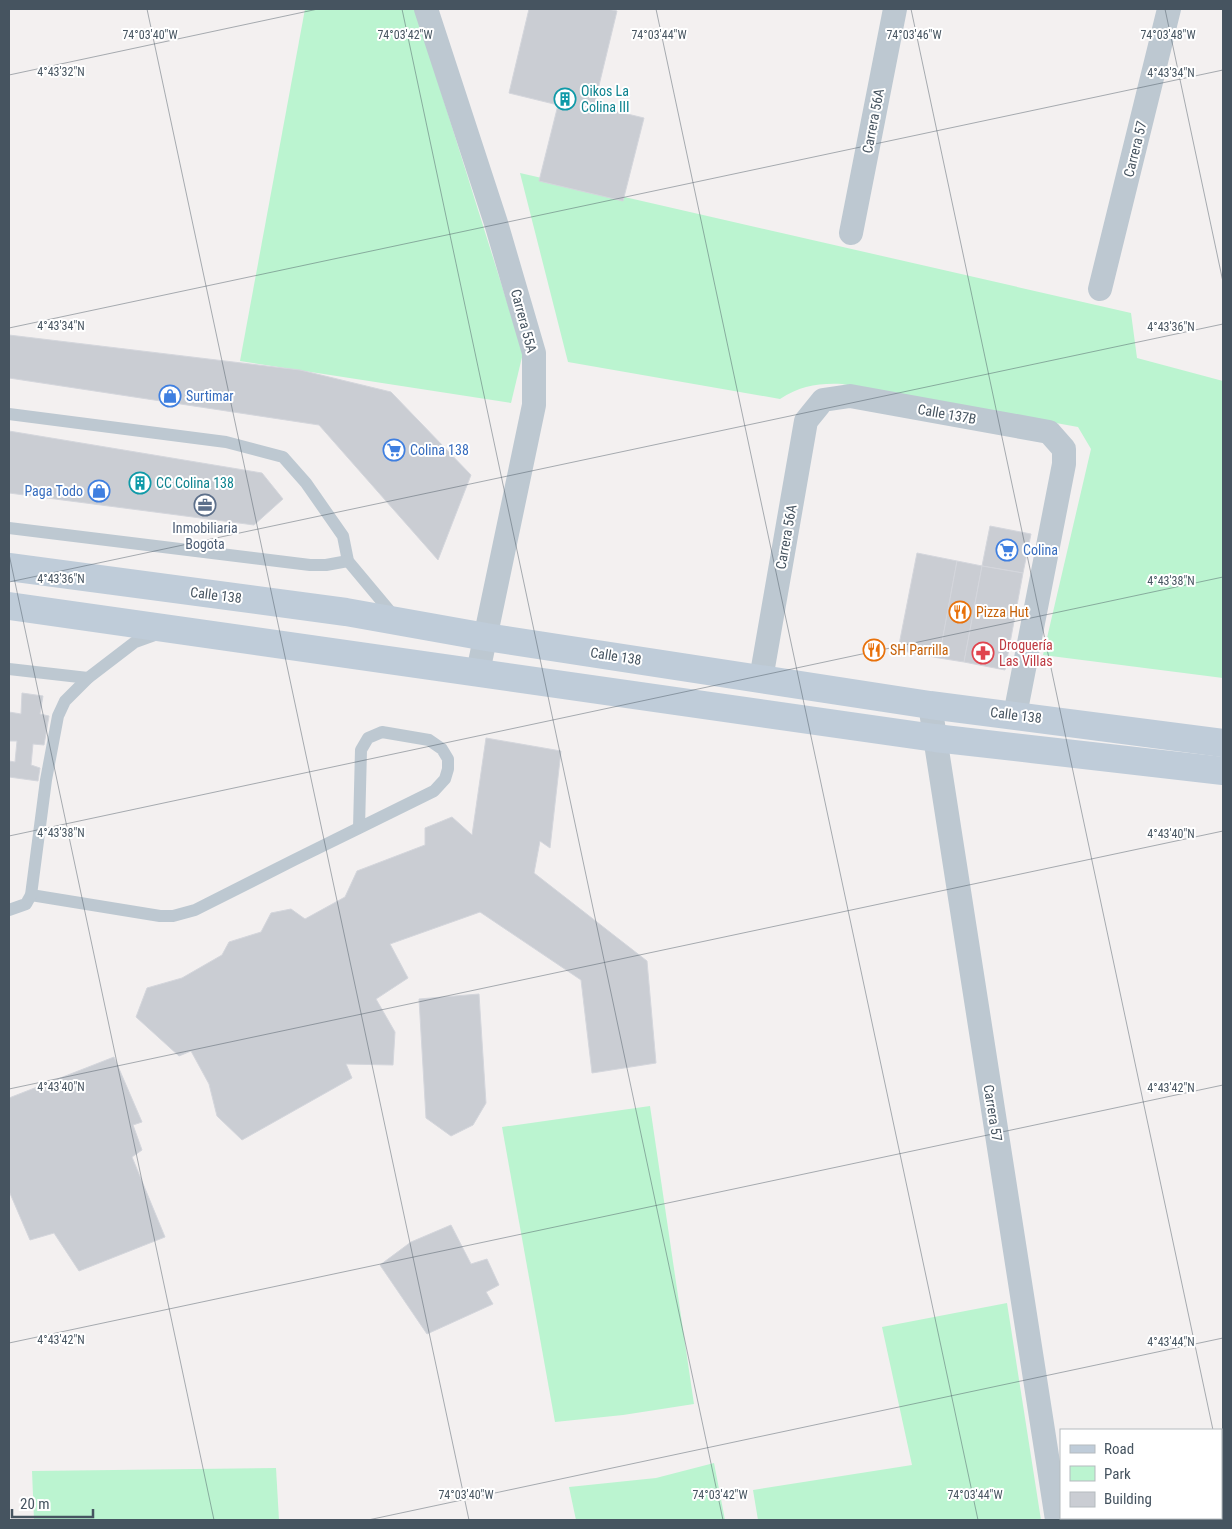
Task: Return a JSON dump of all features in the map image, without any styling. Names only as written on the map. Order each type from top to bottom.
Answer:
[{"type":"main road","name":"Calle 138","points":[[9,568],[397,620],[486,637],[930,705],[1223,743]]},
{"type":"main road","points":[[9,606],[935,738],[1223,771]]},
{"type":"street","name":"Carrera 55A","points":[[426,9],[498,232],[534,352],[534,405],[478,672]]},
{"type":"street","name":"Carrera 56A","points":[[851,233],[895,9]]},
{"type":"street","name":"Carrera 57","points":[[1100,289],[1169,9]]},
{"type":"street","name":"Calle 137B","points":[[823,400],[850,396],[1050,432],[1064,449],[1064,464],[1015,715]]},
{"type":"street","name":"Carrera 56A","points":[[761,679],[806,421],[823,400]]},
{"type":"street","name":"Carrera 57","points":[[930,705],[1057,1520]]},
{"type":"lane","points":[[9,414],[226,442],[283,456],[306,483],[343,536],[348,561],[397,620]]},
{"type":"lane","points":[[9,528],[310,565],[326,565],[348,561]]},
{"type":"lane","points":[[9,910],[26,904],[31,894],[46,780],[58,716],[69,696],[88,678],[135,642],[174,629]]},
{"type":"lane","points":[[9,669],[88,678]]},
{"type":"lane","points":[[31,894],[160,916],[185,914],[359,828],[440,786],[448,769],[448,759],[442,749],[429,740],[382,732],[368,738],[361,750],[359,828]]},
{"type":"green space","points":[[305,9],[415,9],[523,353],[511,403],[240,361]]},
{"type":"green space","points":[[520,173],[1131,313],[1137,358],[1223,381],[1223,678],[1043,655],[1091,449],[1078,427],[842,384],[809,386],[780,399],[568,362]]},
{"type":"green space","points":[[650,1106],[694,1404],[623,1415],[555,1422],[502,1127]]},
{"type":"green space","points":[[1007,1303],[1041,1520],[758,1520],[753,1490],[912,1465],[882,1327]]},
{"type":"green space","points":[[714,1463],[725,1520],[576,1520],[569,1487],[656,1478]]},
{"type":"green space","points":[[276,1468],[279,1520],[34,1520],[32,1471]]},
{"type":"green space","points":[[1223,1505],[1223,1520],[1107,1520],[1222,1519]]},
{"type":"building","name":"Oikos La Colina III","points":[[529,9],[607,9],[617,11],[594,106],[644,118],[623,201],[539,181],[558,105],[509,93]]},
{"type":"building","name":"Colina 138","points":[[9,335],[300,370],[391,392],[471,475],[438,560],[319,425],[9,378]]},
{"type":"building","name":"CC Colina 138","points":[[9,431],[262,473],[283,499],[254,525],[9,493]]},
{"type":"building","name":"Colina","points":[[990,526],[1031,534],[1023,573],[982,566]]},
{"type":"building","points":[[917,553],[957,561],[939,658],[898,650]]},
{"type":"building","name":"Pizza Hut","points":[[957,561],[982,566],[964,662],[939,658]]},
{"type":"building","points":[[982,566],[1023,573],[1005,670],[964,662]]},
{"type":"building","points":[[22,693],[43,696],[40,714],[49,716],[44,745],[33,744],[31,765],[40,768],[38,781],[9,777],[9,761],[15,762],[17,741],[9,741],[9,712],[21,714]]},
{"type":"building","points":[[486,738],[561,751],[550,848],[540,841],[534,873],[647,961],[656,1063],[592,1073],[581,980],[480,912],[390,944],[408,978],[376,999],[395,1032],[393,1065],[346,1064],[352,1078],[242,1140],[217,1116],[209,1084],[191,1051],[179,1056],[136,1017],[147,988],[182,978],[222,955],[229,942],[261,932],[271,913],[291,909],[305,919],[345,897],[357,871],[425,845],[425,828],[452,817],[472,835]]},
{"type":"building","points":[[479,994],[486,1103],[473,1125],[451,1136],[426,1118],[419,999]]},
{"type":"building","points":[[114,1057],[142,1122],[133,1125],[142,1150],[132,1157],[165,1237],[79,1271],[54,1233],[30,1240],[9,1191],[9,1098]]},
{"type":"building","points":[[451,1225],[471,1264],[487,1259],[499,1285],[486,1292],[493,1304],[427,1334],[380,1265],[411,1242]]},
{"type":"place","name":"Oikos La Colina III","points":[[565,99]]},
{"type":"place","name":"Surtimar","points":[[170,396]]},
{"type":"place","name":"Colina 138","points":[[394,450]]},
{"type":"place","name":"CC Colina 138","points":[[140,483]]},
{"type":"place","name":"Paga Todo","points":[[99,491]]},
{"type":"place","name":"Inmobiliaria Bogota","points":[[205,505]]},
{"type":"place","name":"Colina","points":[[1007,550]]},
{"type":"place","name":"Pizza Hut","points":[[960,612]]},
{"type":"place","name":"SH Parrilla","points":[[874,650]]},
{"type":"place","name":"Droguería Las Villas","points":[[983,653]]}]
